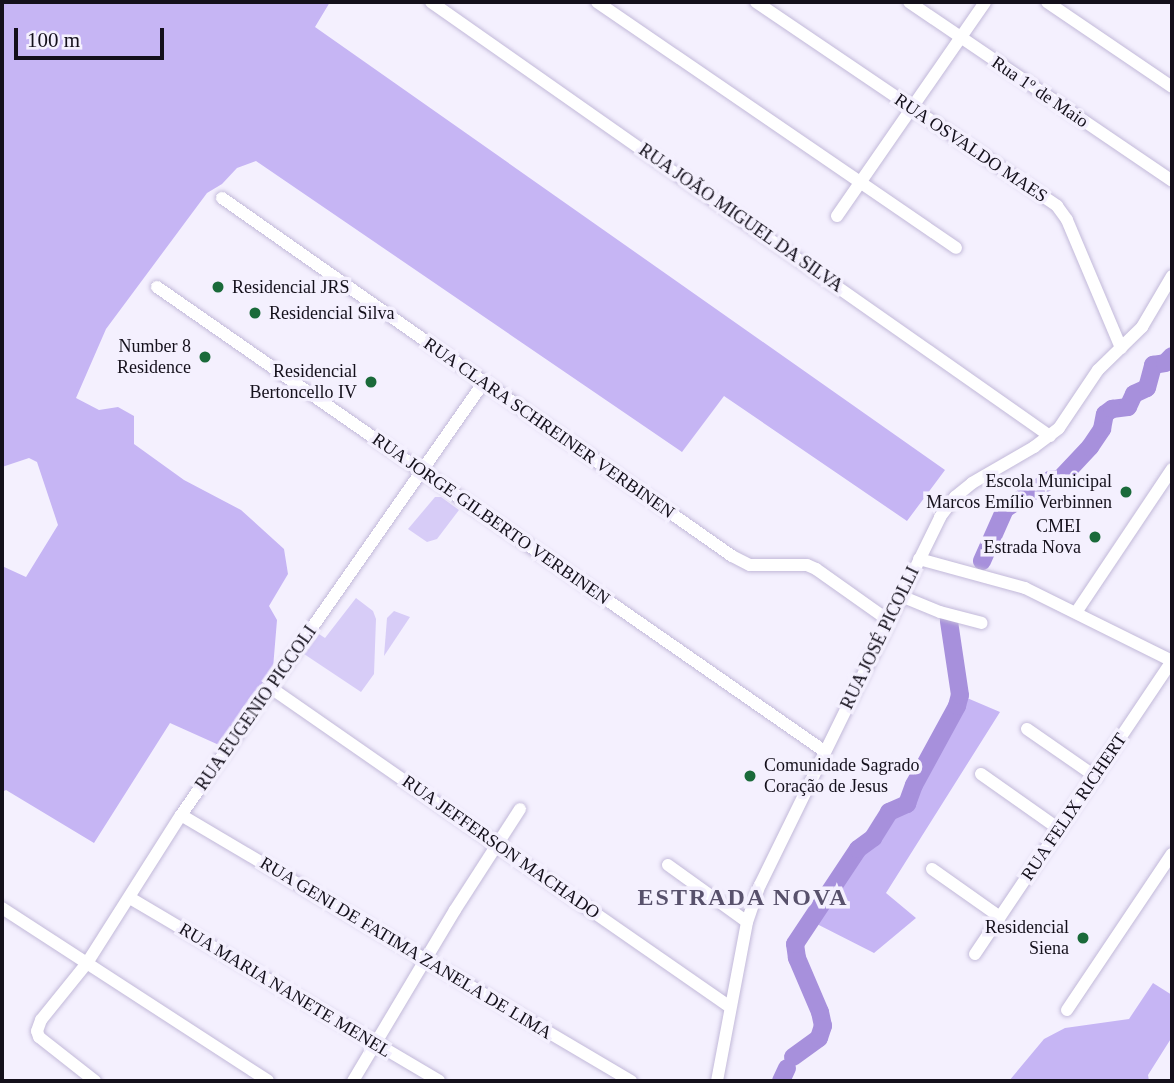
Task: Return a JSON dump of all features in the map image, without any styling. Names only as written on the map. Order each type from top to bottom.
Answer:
[{"type":"street","name":"RUA JOÃO MIGUEL DA SILVA","points":[[432,2],[1050,436]]},
{"type":"street","points":[[597,2],[956,248]]},
{"type":"street","name":"RUA OSVALDO MAES","points":[[756,2],[1064,213],[1121,348]]},
{"type":"street","name":"Rua 1º de Maio","points":[[908,2],[1172,181]]},
{"type":"street","points":[[837,216],[985,2]]},
{"type":"street","points":[[1047,2],[1172,87]]},
{"type":"street","name":"RUA CLARA SCHREINER VERBINEN","points":[[222,198],[732,556],[750,565],[807,565],[888,620]]},
{"type":"street","name":"RUA JOSÉ PICOLLI","points":[[717,1081],[747,922],[768,866],[940,517],[962,491],[1050,436],[1066,419],[1098,370],[1142,327],[1172,276]]},
{"type":"street","name":"RUA JORGE GILBERTO VERBINEN","points":[[157,287],[824,751]]},
{"type":"street","name":"RUA EUGENIO PICCOLI","points":[[95,1081],[39,1037],[41,1020],[88,963],[181,816],[484,382]]},
{"type":"street","points":[[1077,611],[1172,469]]},
{"type":"street","points":[[919,559],[1006,582],[1077,611],[1172,661]]},
{"type":"street","points":[[901,596],[940,612],[982,623]]},
{"type":"street","name":"RUA FELIX RICHERT","points":[[975,954],[1172,661]]},
{"type":"street","name":"RUA JEFFERSON MACHADO","points":[[271,688],[730,1007]]},
{"type":"street","points":[[1027,729],[1096,776]]},
{"type":"street","points":[[981,774],[1057,831]]},
{"type":"street","points":[[998,794],[1057,831]]},
{"type":"street","points":[[353,1081],[496,844],[520,809]]},
{"type":"street","name":"RUA GENI DE FATIMA ZANELA DE LIMA","points":[[181,816],[631,1081]]},
{"type":"street","points":[[1068,1010],[1172,853]]},
{"type":"street","points":[[668,865],[747,922]]},
{"type":"street","points":[[931,872],[998,919]]},
{"type":"street","name":"RUA MARIA NANETE MENEL","points":[[130,898],[439,1081]]},
{"type":"street","points":[[2,908],[268,1081]]},
{"type":"shaded area","points":[[2,2],[330,2],[315,27],[945,470],[907,521],[724,396],[682,452],[256,161],[237,168],[222,184],[207,193],[106,329],[76,398],[99,410],[118,407],[134,416],[134,444],[184,480],[241,510],[284,549],[288,574],[269,606],[277,620],[273,668],[219,745],[170,723],[94,843],[6,790],[2,792],[2,566],[26,577],[58,525],[37,462],[29,458],[2,467]]},
{"type":"shaded area","points":[[435,497],[441,497],[459,510],[437,539],[427,542],[408,529]]},
{"type":"shaded area","points":[[356,598],[373,611],[376,619],[374,674],[361,692],[304,654],[319,634],[325,638]]},
{"type":"shaded area","points":[[394,611],[410,617],[384,656],[387,618]]},
{"type":"shaded area","points":[[960,695],[1000,712],[886,893],[916,918],[874,953],[809,920],[858,849],[873,838],[889,812],[907,804],[914,785],[949,725]]},
{"type":"shaded area","points":[[1153,983],[1172,995],[1172,1037],[1148,1075],[1149,1081],[1009,1081],[1044,1039],[1065,1028],[1129,1019]]},
{"type":"waterway","points":[[982,561],[1005,509],[1050,480],[1060,479],[1090,447],[1102,429],[1105,414],[1112,409],[1128,407],[1134,394],[1147,388],[1153,365],[1165,363],[1172,356]]},
{"type":"waterway","points":[[793,1057],[819,1038],[823,1026],[820,1012],[797,958],[795,944],[858,849],[873,838],[889,812],[907,804],[914,785],[957,706],[960,695],[949,621]]},
{"type":"waterway","points":[[781,1081],[787,1068]]},
{"type":"place","name":"Residencial JRS","points":[[218,287]]},
{"type":"place","name":"Residencial Silva","points":[[255,313]]},
{"type":"place","name":"Number 8 Residence","points":[[205,357]]},
{"type":"place","name":"Residencial Bertoncello IV","points":[[371,382]]},
{"type":"place","name":"Escola Municipal Marcos Emílio Verbinnen","points":[[1126,492]]},
{"type":"place","name":"CMEI Estrada Nova","points":[[1095,537]]},
{"type":"place","name":"Comunidade Sagrado Coração de Jesus","points":[[750,776]]},
{"type":"place","name":"Residencial Siena","points":[[1083,938]]},
{"type":"district","name":"ESTRADA NOVA","points":[[743,898]]}]
